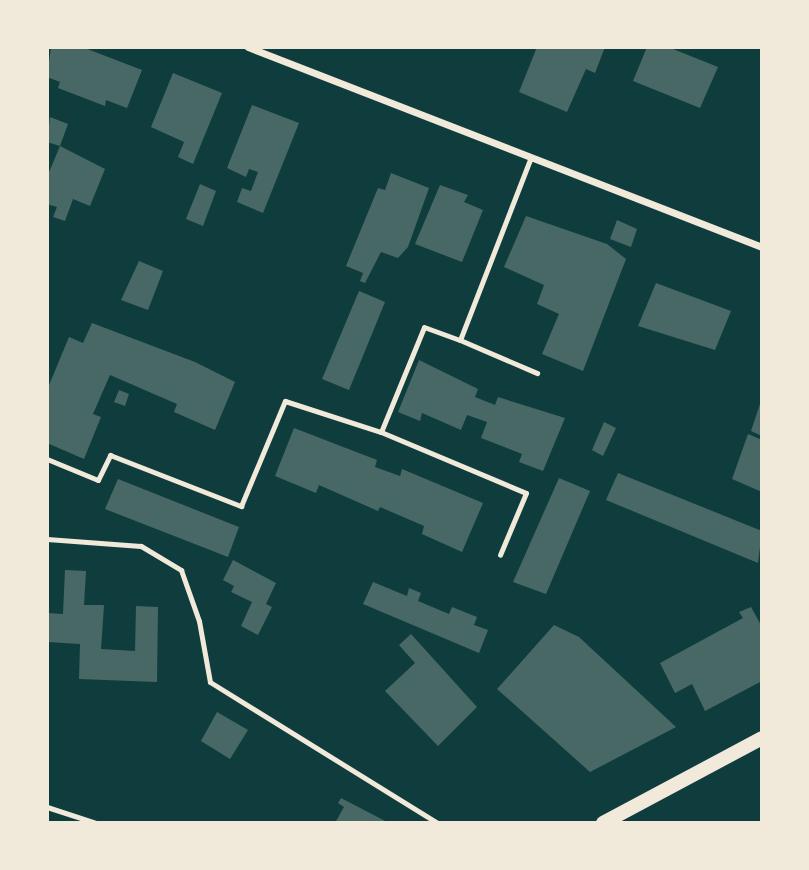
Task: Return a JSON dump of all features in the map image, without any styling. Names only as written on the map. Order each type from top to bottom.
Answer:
[{"type":"main road","points":[[603,823],[762,738]]},
{"type":"street","points":[[248,47],[762,247]]},
{"type":"lane","points":[[460,340],[531,158]]},
{"type":"lane","points":[[381,432],[424,327],[537,373]]},
{"type":"lane","points":[[47,459],[99,480],[110,455],[241,506],[285,401],[381,432],[526,493],[500,555]]},
{"type":"lane","points":[[47,539],[141,546],[181,570],[199,621],[210,682],[438,823]]},
{"type":"lane","points":[[47,807],[96,823]]},
{"type":"building","points":[[51,47],[82,47],[142,70],[127,108],[106,100],[105,106],[58,88],[60,82],[47,77]]},
{"type":"building","points":[[537,47],[605,47],[595,73],[586,69],[567,112],[519,92]]},
{"type":"building","points":[[647,47],[668,47],[718,67],[700,108],[633,81]]},
{"type":"building","points":[[173,73],[222,93],[193,164],[178,157],[184,142],[151,127]]},
{"type":"building","points":[[252,105],[299,123],[263,213],[237,202],[242,188],[251,191],[258,172],[249,169],[246,177],[227,168]]},
{"type":"building","points":[[50,117],[68,124],[60,146],[47,142]]},
{"type":"building","points":[[60,146],[105,169],[90,206],[73,199],[65,221],[53,217],[57,207],[47,204],[47,177]]},
{"type":"building","points":[[391,173],[429,188],[408,247],[398,258],[381,252],[365,283],[360,281],[363,273],[346,266],[378,188],[385,190]]},
{"type":"building","points":[[200,184],[216,191],[203,226],[186,219]]},
{"type":"building","points":[[440,185],[468,195],[464,202],[483,210],[462,262],[415,244]]},
{"type":"building","points":[[526,216],[607,244],[626,259],[583,371],[542,354],[559,314],[537,304],[544,285],[504,267]]},
{"type":"building","points":[[617,220],[637,229],[631,247],[610,239]]},
{"type":"building","points":[[139,261],[163,271],[148,310],[121,300]]},
{"type":"building","points":[[656,283],[731,311],[715,350],[638,326]]},
{"type":"building","points":[[359,291],[385,302],[349,390],[322,379]]},
{"type":"building","points":[[92,323],[195,362],[235,382],[215,430],[174,412],[177,404],[110,375],[93,414],[101,417],[84,459],[47,443],[47,390],[69,337],[83,343]]},
{"type":"building","points":[[419,360],[478,389],[475,397],[495,405],[498,397],[565,418],[543,471],[519,462],[522,454],[481,438],[487,422],[467,415],[461,430],[422,413],[420,421],[398,412]]},
{"type":"building","points":[[119,390],[129,394],[125,406],[114,402]]},
{"type":"building","points":[[762,401],[762,436],[751,431]]},
{"type":"building","points":[[604,422],[616,428],[603,456],[592,450]]},
{"type":"building","points":[[294,428],[377,460],[375,467],[400,476],[402,469],[483,503],[462,552],[422,534],[424,526],[380,507],[378,511],[319,485],[316,493],[275,476]]},
{"type":"building","points":[[748,434],[762,440],[762,492],[732,479]]},
{"type":"building","points":[[618,473],[762,531],[758,563],[606,500]]},
{"type":"building","points":[[559,478],[590,491],[546,594],[513,582]]},
{"type":"building","points":[[118,479],[239,527],[228,557],[105,509]]},
{"type":"building","points":[[233,560],[276,583],[266,604],[272,607],[258,635],[241,626],[252,602],[231,592],[234,586],[223,580]]},
{"type":"building","points":[[65,570],[86,571],[84,605],[104,605],[101,649],[135,651],[136,606],[158,607],[157,682],[79,679],[80,644],[47,642],[47,613],[63,614]]},
{"type":"building","points":[[373,582],[407,596],[409,588],[421,593],[418,601],[449,614],[452,607],[477,617],[474,625],[488,630],[479,653],[363,604]]},
{"type":"building","points":[[751,607],[762,627],[762,681],[705,711],[692,684],[675,693],[660,663],[743,618],[739,612]]},
{"type":"building","points":[[554,625],[579,637],[676,727],[590,772],[497,689]]},
{"type":"building","points":[[411,634],[477,707],[438,746],[385,691],[415,663],[399,645]]},
{"type":"building","points":[[217,712],[248,730],[230,759],[201,741]]},
{"type":"building","points":[[341,798],[389,823],[335,823],[344,807],[338,803]]}]
